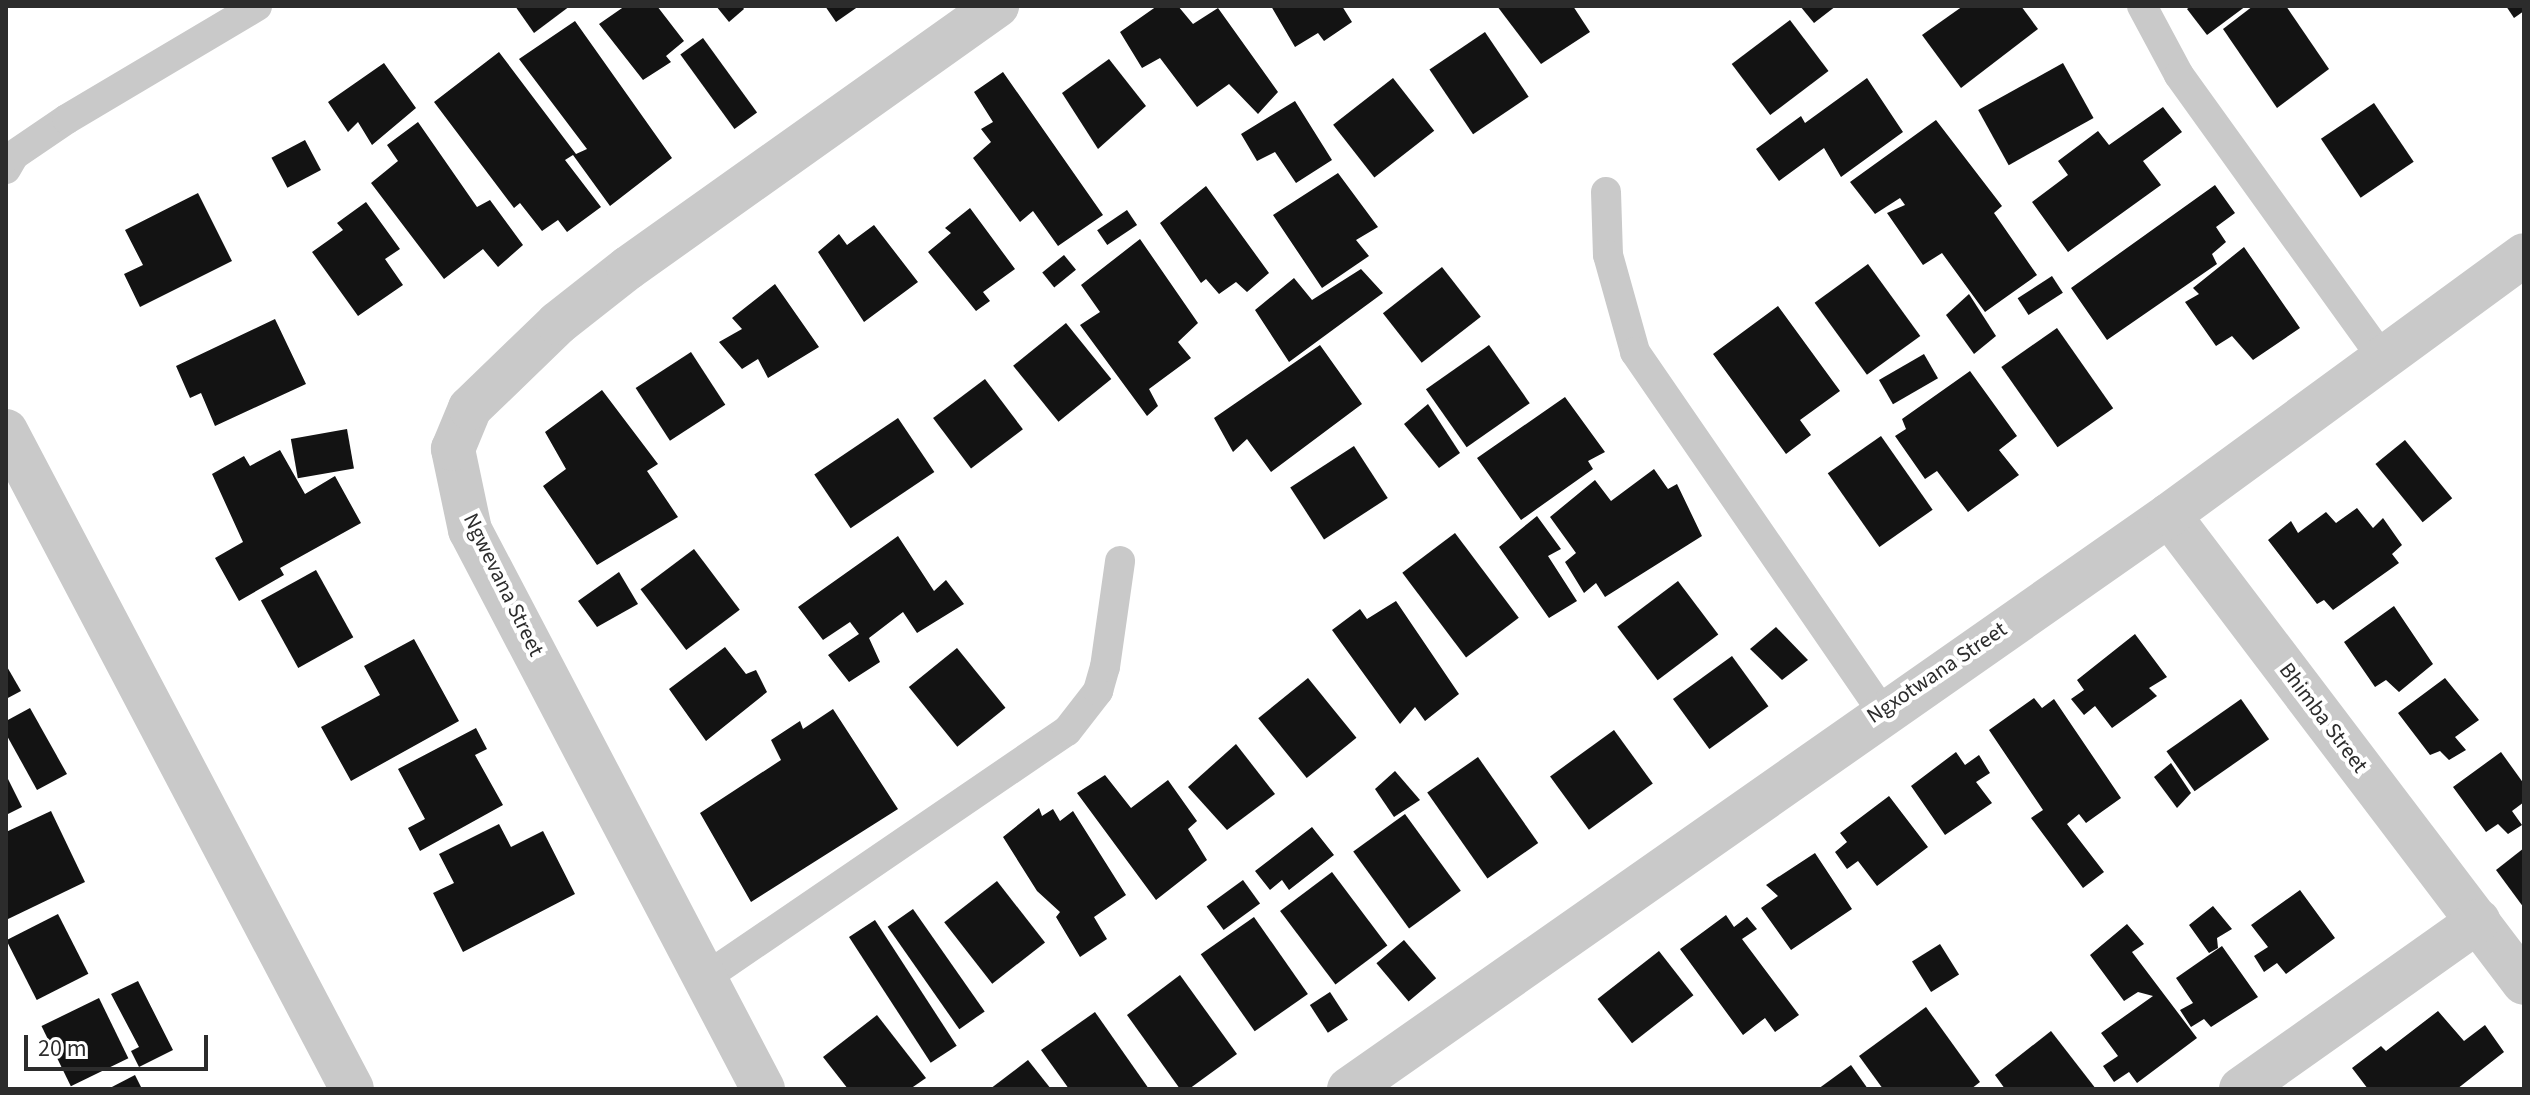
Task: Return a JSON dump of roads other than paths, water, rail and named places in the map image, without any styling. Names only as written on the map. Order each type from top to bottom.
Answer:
[{"type":"street","name":"Ngwevana Street","points":[[763,1089],[470,530],[453,449],[470,408],[558,323],[628,268],[997,6]]},
{"type":"street","name":"Ngxotwana Street","points":[[1349,1089],[1882,711],[2169,515],[2524,255]]},
{"type":"street","points":[[6,431],[352,1089]]},
{"type":"street","name":"Bhimba Street","points":[[2169,515],[2524,983]]},
{"type":"street","points":[[2241,1089],[2478,921]]},
{"type":"lane","points":[[6,169],[14,155],[67,119],[257,6]]},
{"type":"lane","points":[[2142,6],[2179,75],[2382,358]]},
{"type":"lane","points":[[1606,192],[1608,255],[1635,352],[1882,711]]},
{"type":"lane","points":[[706,977],[1067,731],[1098,691],[1105,667],[1120,561]]}]
